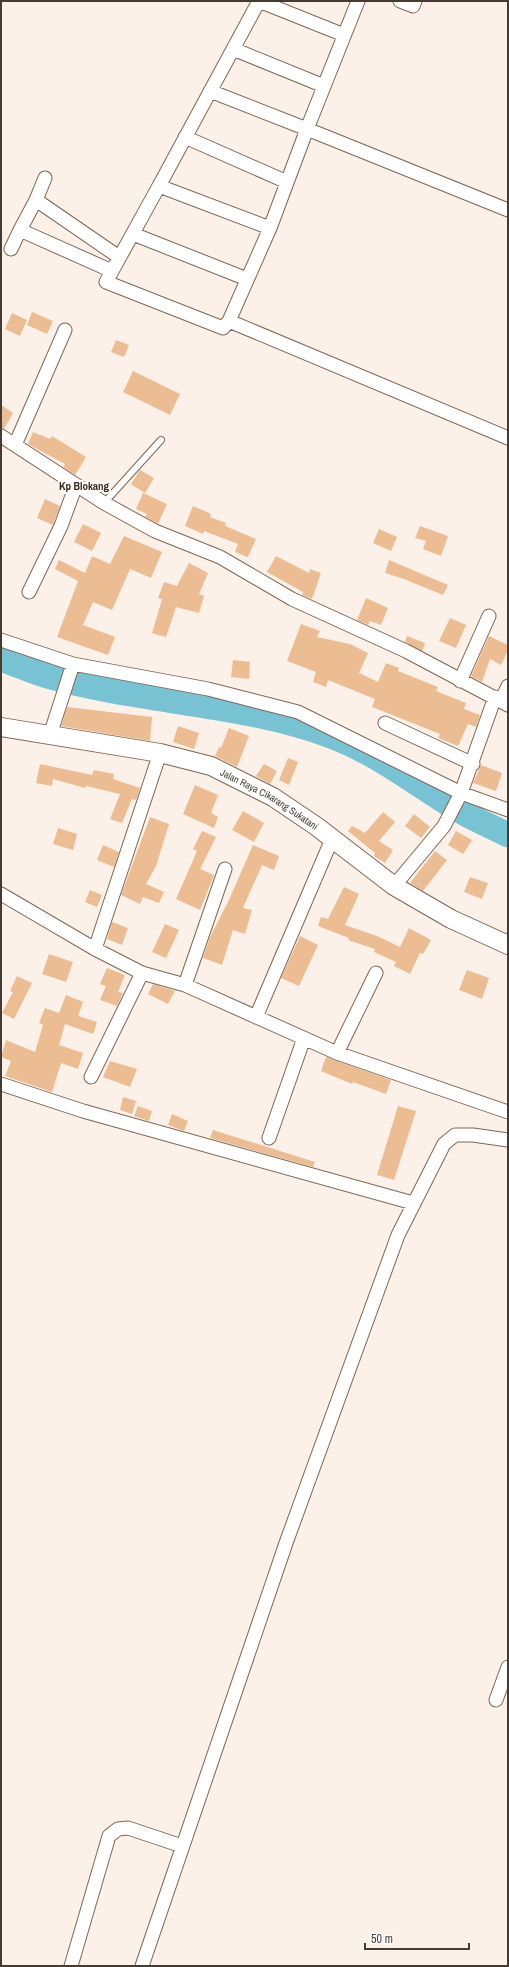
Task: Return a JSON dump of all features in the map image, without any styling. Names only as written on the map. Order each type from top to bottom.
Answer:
[{"type":"main road","name":"Jalan Raya Cikarang Sukatani","points":[[1,727],[160,753],[211,766],[273,797],[394,886],[451,919],[508,945]]},
{"type":"street","points":[[344,35],[259,1],[106,282],[222,328],[229,321],[270,228],[307,128],[358,1]]},
{"type":"street","points":[[400,1],[413,6],[415,1]]},
{"type":"street","points":[[233,49],[324,86]]},
{"type":"street","points":[[210,91],[307,128],[508,210]]},
{"type":"street","points":[[185,137],[287,182]]},
{"type":"street","points":[[11,249],[36,200],[45,178]]},
{"type":"street","points":[[159,186],[270,228]]},
{"type":"street","points":[[36,200],[119,257]]},
{"type":"street","points":[[20,230],[112,271]]},
{"type":"street","points":[[133,234],[247,279]]},
{"type":"street","points":[[229,321],[508,438]]},
{"type":"street","points":[[15,445],[65,330]]},
{"type":"street","points":[[1,436],[104,503],[154,530],[220,557],[292,599],[406,651],[502,701]]},
{"type":"street","points":[[29,592],[61,526],[76,485]]},
{"type":"street","points":[[460,680],[489,616]]},
{"type":"street","points":[[1,640],[71,667],[208,689],[298,712],[460,795],[508,810]]},
{"type":"street","points":[[50,735],[71,667]]},
{"type":"street","points":[[394,886],[444,826],[460,795],[508,686]]},
{"type":"street","points":[[385,722],[473,764]]},
{"type":"street","points":[[95,949],[160,753]]},
{"type":"street","points":[[256,1017],[332,839]]},
{"type":"street","points":[[185,986],[225,869]]},
{"type":"street","points":[[1,894],[95,949],[142,973],[185,986],[337,1053],[508,1112]]},
{"type":"street","points":[[91,1077],[142,973]]},
{"type":"street","points":[[337,1053],[376,973]]},
{"type":"street","points":[[269,1138],[304,1038]]},
{"type":"street","points":[[1,1084],[84,1111],[411,1206]]},
{"type":"street","points":[[142,1966],[286,1543],[398,1235],[411,1206],[444,1144],[455,1135],[473,1135],[508,1140]]},
{"type":"street","points":[[496,1700],[508,1667]]},
{"type":"street","points":[[71,1966],[109,1836],[118,1829],[128,1828],[182,1846]]},
{"type":"lane","points":[[104,503],[161,440]]},
{"type":"building","points":[[32,312],[53,321],[47,334],[27,325]]},
{"type":"building","points":[[12,313],[27,320],[20,336],[5,329]]},
{"type":"building","points":[[116,340],[129,345],[124,357],[111,352]]},
{"type":"building","points":[[133,371],[180,394],[170,415],[123,392]]},
{"type":"building","points":[[1,405],[13,413],[4,429],[1,428]]},
{"type":"building","points":[[33,432],[50,439],[52,436],[86,457],[75,475],[63,467],[65,464],[28,444]]},
{"type":"building","points":[[140,470],[154,478],[145,493],[131,484]]},
{"type":"building","points":[[143,493],[167,504],[158,524],[145,517],[147,514],[136,509]]},
{"type":"building","points":[[45,499],[60,506],[53,525],[37,518]]},
{"type":"building","points":[[193,506],[211,514],[210,517],[226,523],[225,526],[256,539],[248,557],[235,552],[238,544],[204,531],[203,534],[185,526]]},
{"type":"building","points":[[83,524],[101,533],[92,551],[74,542]]},
{"type":"building","points":[[420,526],[448,536],[441,556],[423,549],[426,541],[415,538]]},
{"type":"building","points":[[379,529],[397,537],[391,551],[373,543]]},
{"type":"building","points":[[124,536],[162,552],[151,578],[130,569],[112,610],[93,602],[83,625],[115,637],[108,655],[57,637],[78,581],[55,569],[59,560],[85,573],[92,556],[110,564]]},
{"type":"building","points":[[276,556],[309,573],[310,569],[321,573],[312,599],[302,595],[303,592],[267,572]]},
{"type":"building","points":[[389,560],[448,585],[443,595],[385,573]]},
{"type":"building","points":[[189,563],[208,573],[199,594],[204,596],[199,613],[176,607],[166,637],[152,633],[162,599],[158,598],[164,582],[177,586]]},
{"type":"building","points":[[366,598],[388,608],[381,625],[370,621],[368,625],[357,620]]},
{"type":"building","points":[[450,618],[466,625],[456,648],[439,641]]},
{"type":"building","points":[[301,624],[320,631],[317,637],[350,644],[368,653],[359,673],[378,682],[386,663],[399,668],[398,671],[438,687],[436,691],[466,703],[464,709],[480,715],[476,727],[468,724],[458,746],[438,738],[440,734],[372,707],[375,699],[328,680],[326,687],[313,682],[316,672],[287,661]]},
{"type":"building","points":[[407,636],[425,643],[422,651],[405,642]]},
{"type":"building","points":[[489,636],[508,645],[508,650],[501,665],[490,659],[482,682],[471,676]]},
{"type":"building","points":[[233,660],[250,662],[249,679],[231,677]]},
{"type":"building","points":[[67,707],[152,717],[150,741],[61,726]]},
{"type":"building","points":[[178,726],[199,733],[194,749],[173,742]]},
{"type":"building","points":[[229,728],[249,736],[237,767],[215,756],[219,747],[221,748]]},
{"type":"building","points":[[288,758],[298,762],[289,785],[279,780]]},
{"type":"building","points":[[40,764],[92,775],[94,770],[114,774],[113,779],[140,788],[136,800],[132,799],[122,823],[110,819],[120,794],[86,786],[85,788],[53,779],[52,786],[36,783]]},
{"type":"building","points":[[264,764],[277,771],[270,784],[256,776]]},
{"type":"building","points":[[481,765],[502,773],[496,791],[473,783]]},
{"type":"building","points":[[195,785],[218,795],[211,813],[218,817],[214,828],[183,814]]},
{"type":"building","points":[[243,811],[264,823],[254,842],[232,830]]},
{"type":"building","points":[[383,812],[395,822],[379,841],[393,850],[385,863],[374,856],[375,853],[348,831],[352,826],[365,833]]},
{"type":"building","points":[[414,814],[430,827],[421,838],[405,826]]},
{"type":"building","points":[[150,817],[169,824],[156,866],[146,884],[164,892],[159,903],[143,897],[140,904],[121,895]]},
{"type":"building","points":[[58,828],[77,834],[73,850],[53,844]]},
{"type":"building","points":[[202,831],[216,837],[200,869],[214,875],[200,910],[176,899],[197,851],[193,849]]},
{"type":"building","points":[[456,831],[472,840],[463,854],[448,845]]},
{"type":"building","points":[[103,845],[119,852],[114,867],[97,860]]},
{"type":"building","points":[[253,845],[279,856],[274,870],[262,865],[243,908],[252,910],[245,934],[233,930],[222,965],[203,958],[210,937],[228,902]]},
{"type":"building","points":[[435,851],[447,860],[423,891],[410,883]]},
{"type":"building","points":[[470,877],[488,883],[482,899],[464,892]]},
{"type":"building","points":[[344,887],[359,894],[345,925],[377,936],[400,947],[409,928],[431,940],[423,954],[420,953],[410,974],[394,966],[396,962],[374,952],[375,949],[348,940],[349,938],[318,926],[321,917],[328,919]]},
{"type":"building","points":[[90,890],[102,895],[97,907],[85,902]]},
{"type":"building","points":[[112,922],[128,928],[122,945],[107,939]]},
{"type":"building","points":[[165,924],[179,930],[166,958],[152,952]]},
{"type":"building","points":[[300,936],[318,945],[299,986],[281,978]]},
{"type":"building","points":[[49,954],[73,962],[66,982],[42,974]]},
{"type":"building","points":[[107,968],[125,975],[118,992],[123,993],[117,1006],[100,1000],[106,986],[100,984]]},
{"type":"building","points":[[467,970],[489,978],[482,999],[459,990]]},
{"type":"building","points":[[17,976],[32,983],[14,1019],[2,1013],[13,992],[10,991]]},
{"type":"building","points":[[153,984],[175,991],[168,1004],[148,994]]},
{"type":"building","points":[[66,995],[83,1002],[78,1016],[97,1022],[93,1034],[65,1024],[59,1045],[83,1053],[78,1069],[61,1063],[52,1092],[5,1076],[11,1061],[1,1057],[6,1040],[35,1052],[43,1025],[39,1023],[45,1008],[59,1013]]},
{"type":"building","points":[[326,1057],[391,1080],[386,1094],[353,1082],[352,1084],[321,1071]]},
{"type":"building","points":[[110,1061],[137,1069],[130,1087],[103,1077]]},
{"type":"building","points":[[123,1097],[136,1101],[132,1114],[120,1110]]},
{"type":"building","points":[[138,1106],[152,1111],[149,1121],[134,1116]]},
{"type":"building","points":[[398,1106],[416,1111],[394,1180],[377,1175]]},
{"type":"building","points":[[172,1114],[188,1121],[184,1131],[168,1125]]},
{"type":"building","points":[[213,1130],[315,1162],[313,1167],[210,1138]]},
{"type":"waterway","points":[[1,659],[48,676],[89,686],[263,717],[297,725],[331,736],[364,751],[463,813],[508,835]]},
{"type":"district","name":"Kp Blokang","points":[[84,486]]}]
